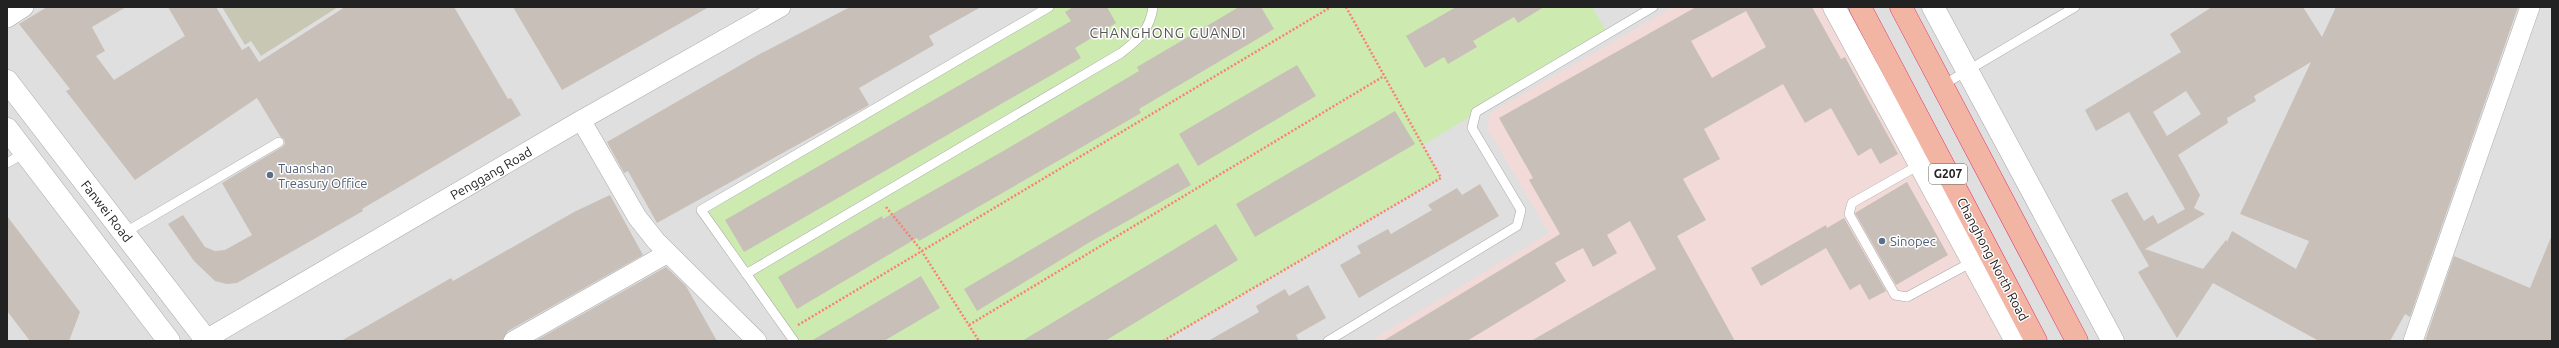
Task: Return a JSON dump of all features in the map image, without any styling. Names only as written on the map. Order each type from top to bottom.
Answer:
[{"type":"highway","name":"Changhong North Road","points":[[1860,7],[2036,341]]},
{"type":"highway","name":"G207","points":[[1901,7],[2078,341]]},
{"type":"street","points":[[7,18],[24,7]]},
{"type":"street","name":"Penggang Road","points":[[206,340],[581,120],[781,7]]},
{"type":"street","points":[[1834,7],[2016,341]]},
{"type":"street","points":[[1933,7],[2113,341]]},
{"type":"street","points":[[2413,341],[2530,7]]},
{"type":"street","name":"Fanwei Road","points":[[7,81],[206,340]]},
{"type":"street","points":[[581,120],[637,217],[668,253],[757,341]]},
{"type":"street","points":[[7,129],[16,158],[169,341]]},
{"type":"street","points":[[513,341],[668,253]]},
{"type":"lane","points":[[794,341],[701,210],[1049,7]]},
{"type":"lane","points":[[746,274],[1120,53],[1140,38],[1151,21],[1153,7]]},
{"type":"lane","points":[[1328,341],[1517,226],[1521,210],[1472,128],[1476,112],[1653,7]]},
{"type":"lane","points":[[1943,86],[2075,7]]},
{"type":"lane","points":[[124,233],[279,142]]},
{"type":"lane","points":[[1919,164],[1852,203],[1849,214],[1895,295],[1907,297],[1972,262]]},
{"type":"path","points":[[787,331],[1331,7]]},
{"type":"path","points":[[1163,341],[1441,178],[1346,7]]},
{"type":"path","points":[[969,325],[1384,76]]},
{"type":"path","points":[[878,196],[921,250],[979,341]]},
{"type":"shaded area","points":[[7,7],[2552,7],[2552,341],[7,341]]},
{"type":"shaded area","points":[[222,7],[338,7],[261,56],[251,41],[245,45]]},
{"type":"shaded area","points":[[1673,7],[1823,7],[2003,341],[1370,341],[1549,233],[1487,128],[1490,113]]},
{"type":"green space","points":[[1049,7],[1592,7],[1608,34],[1423,145],[1441,178],[1163,341],[794,341],[701,210]]},
{"type":"building","points":[[47,7],[126,7],[92,27],[105,51],[96,56],[114,80],[185,36],[168,7],[216,7],[242,50],[249,46],[259,62],[345,7],[454,7],[508,99],[511,98],[521,115],[362,209],[363,211],[237,283],[227,284],[215,281],[194,261],[168,224],[183,215],[205,247],[215,251],[225,250],[252,235],[222,183],[282,147],[285,144],[284,139],[280,136],[257,98],[135,180],[66,91],[70,89],[19,24]]},
{"type":"building","points":[[513,7],[709,7],[562,90]]},
{"type":"building","points":[[850,7],[981,7],[929,36],[934,45],[859,88],[869,105],[657,223],[628,171],[624,173],[607,142],[758,55]]},
{"type":"building","points":[[1073,7],[1107,7],[1116,23],[1075,48],[1081,58],[744,252],[725,220],[1071,21],[1065,12]]},
{"type":"building","points":[[1239,7],[1261,7],[1274,29],[1139,109],[1141,113],[919,241],[917,238],[797,309],[778,277],[882,216],[883,219],[1005,150],[1139,71],[1137,67]]},
{"type":"building","points":[[1456,7],[1544,7],[1518,23],[1514,17],[1473,41],[1477,47],[1448,64],[1444,57],[1425,68],[1406,36]]},
{"type":"building","points":[[1696,7],[1812,7],[1841,59],[1845,57],[1898,154],[1880,164],[1871,148],[1858,156],[1831,108],[1805,123],[1783,84],[1704,129],[1720,159],[1683,179],[1706,220],[1677,236],[1735,341],[1531,341],[1656,269],[1630,221],[1607,235],[1617,253],[1593,267],[1583,248],[1555,263],[1566,281],[1467,341],[1383,341],[1560,234],[1529,180],[1533,178],[1499,118]],"holes":[[[1746,11],[1766,47],[1712,78],[1691,41]]]},
{"type":"building","points":[[2212,7],[2303,7],[2322,37],[2336,7],[2518,7],[2410,317],[2405,314],[2390,341],[2319,341],[2213,283],[2177,338],[2138,272],[2149,266],[2111,200],[2127,192],[2144,221],[2153,215],[2158,224],[2185,209],[2129,112],[2096,131],[2085,110],[2181,52],[2170,34]],"holes":[[[2311,62],[2240,214],[2309,241],[2296,269],[2232,231],[2227,242],[2226,240],[2203,269],[2145,249],[2205,214],[2194,208],[2200,195],[2178,155],[2228,123],[2227,118],[2256,101],[2254,96]],[[2186,91],[2201,114],[2167,136],[2153,112]]]},
{"type":"building","points":[[1297,65],[1316,96],[1198,166],[1179,134]]},
{"type":"building","points":[[1395,111],[1415,144],[1255,237],[1236,204]]},
{"type":"building","points":[[1178,163],[1191,185],[1090,242],[977,311],[964,289]]},
{"type":"building","points":[[1907,182],[1948,255],[1896,285],[1855,213]]},
{"type":"building","points":[[1480,184],[1499,216],[1359,298],[1340,265],[1361,253],[1357,246],[1388,229],[1391,234],[1432,210],[1428,205],[1457,188],[1462,195]]},
{"type":"building","points":[[610,195],[643,255],[508,331],[502,341],[341,341],[451,278],[453,281],[574,212]]},
{"type":"building","points":[[7,216],[80,312],[69,341],[30,341],[7,311]]},
{"type":"building","points":[[1844,218],[1886,291],[1869,300],[1860,284],[1850,290],[1826,248],[1761,286],[1751,268],[1826,225],[1827,228]]},
{"type":"building","points":[[1216,224],[1238,260],[1105,341],[1022,341]]},
{"type":"building","points":[[2552,235],[2552,341],[2425,341],[2454,256],[2530,288]]},
{"type":"building","points":[[666,267],[686,286],[717,341],[535,341]]},
{"type":"building","points":[[921,276],[940,308],[884,341],[811,341]]},
{"type":"building","points":[[1308,285],[1326,318],[1296,335],[1299,341],[1208,341],[1259,312],[1256,306],[1285,289],[1289,296]]},
{"type":"place","name":"Tuanshan Treasury Office","points":[[270,175]]},
{"type":"place","name":"Sinopec","points":[[1882,241]]},
{"type":"district","name":"CHANGHONG GUANDI","points":[[1168,33]]}]
